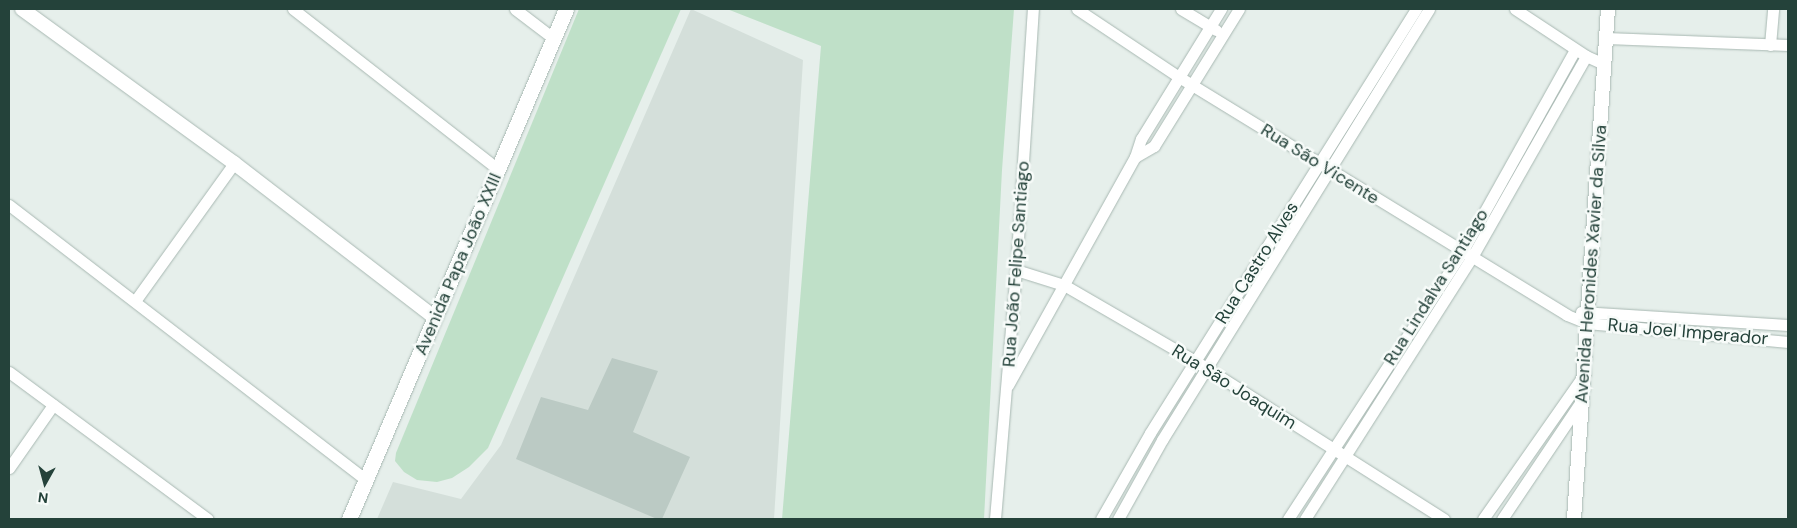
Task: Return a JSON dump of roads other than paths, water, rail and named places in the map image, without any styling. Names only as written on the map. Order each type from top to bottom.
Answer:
[{"type":"main road","name":"Avenida Papa João XXIII","points":[[349,519],[566,9]]},
{"type":"street","points":[[22,9],[234,163],[435,318]]},
{"type":"street","points":[[293,9],[498,169]]},
{"type":"street","points":[[515,9],[554,38]]},
{"type":"street","name":"Rua João Felipe Santiago","points":[[996,519],[1016,270],[1033,9]]},
{"type":"street","name":"Rua São Vicente","points":[[1077,9],[1193,86],[1567,315],[1587,317]]},
{"type":"street","points":[[1181,9],[1224,35]]},
{"type":"street","points":[[1006,389],[1135,158],[1140,139],[1221,9]]},
{"type":"street","points":[[1135,158],[1154,146],[1193,86],[1239,9]]},
{"type":"street","name":"Rua Castro Alves","points":[[1118,519],[1162,440],[1368,97],[1416,9]]},
{"type":"street","name":"Rua Castro Alves","points":[[1368,97],[1429,9]]},
{"type":"street","points":[[1515,9],[1575,50],[1604,64]]},
{"type":"street","name":"Avenida Heronides Xavier da Silva","points":[[1574,519],[1608,9]]},
{"type":"street","points":[[1770,45],[1773,9]]},
{"type":"street","points":[[1606,38],[1788,45]]},
{"type":"street","name":"Rua Lindalva Santiago","points":[[1288,519],[1332,449],[1467,254],[1575,50]]},
{"type":"street","name":"Rua Lindalva Santiago","points":[[1305,519],[1586,56]]},
{"type":"street","points":[[135,301],[234,163]]},
{"type":"street","name":"Rua Castro Alves","points":[[1101,519],[1150,433],[1195,361],[1325,168]]},
{"type":"street","points":[[9,205],[366,480]]},
{"type":"street","name":"Rua São Joaquim","points":[[1016,270],[1064,285],[1195,361],[1444,519]]},
{"type":"street","name":"Rua Joel Imperador","points":[[1587,317],[1788,325]]},
{"type":"street","name":"Rua Joel Imperador","points":[[1587,317],[1788,342]]},
{"type":"street","points":[[9,372],[208,519]]},
{"type":"street","points":[[1483,519],[1583,376]]},
{"type":"street","points":[[1502,519],[1582,400]]},
{"type":"street","points":[[9,468],[53,405]]},
{"type":"street","points":[[1150,433],[1162,440]]}]
